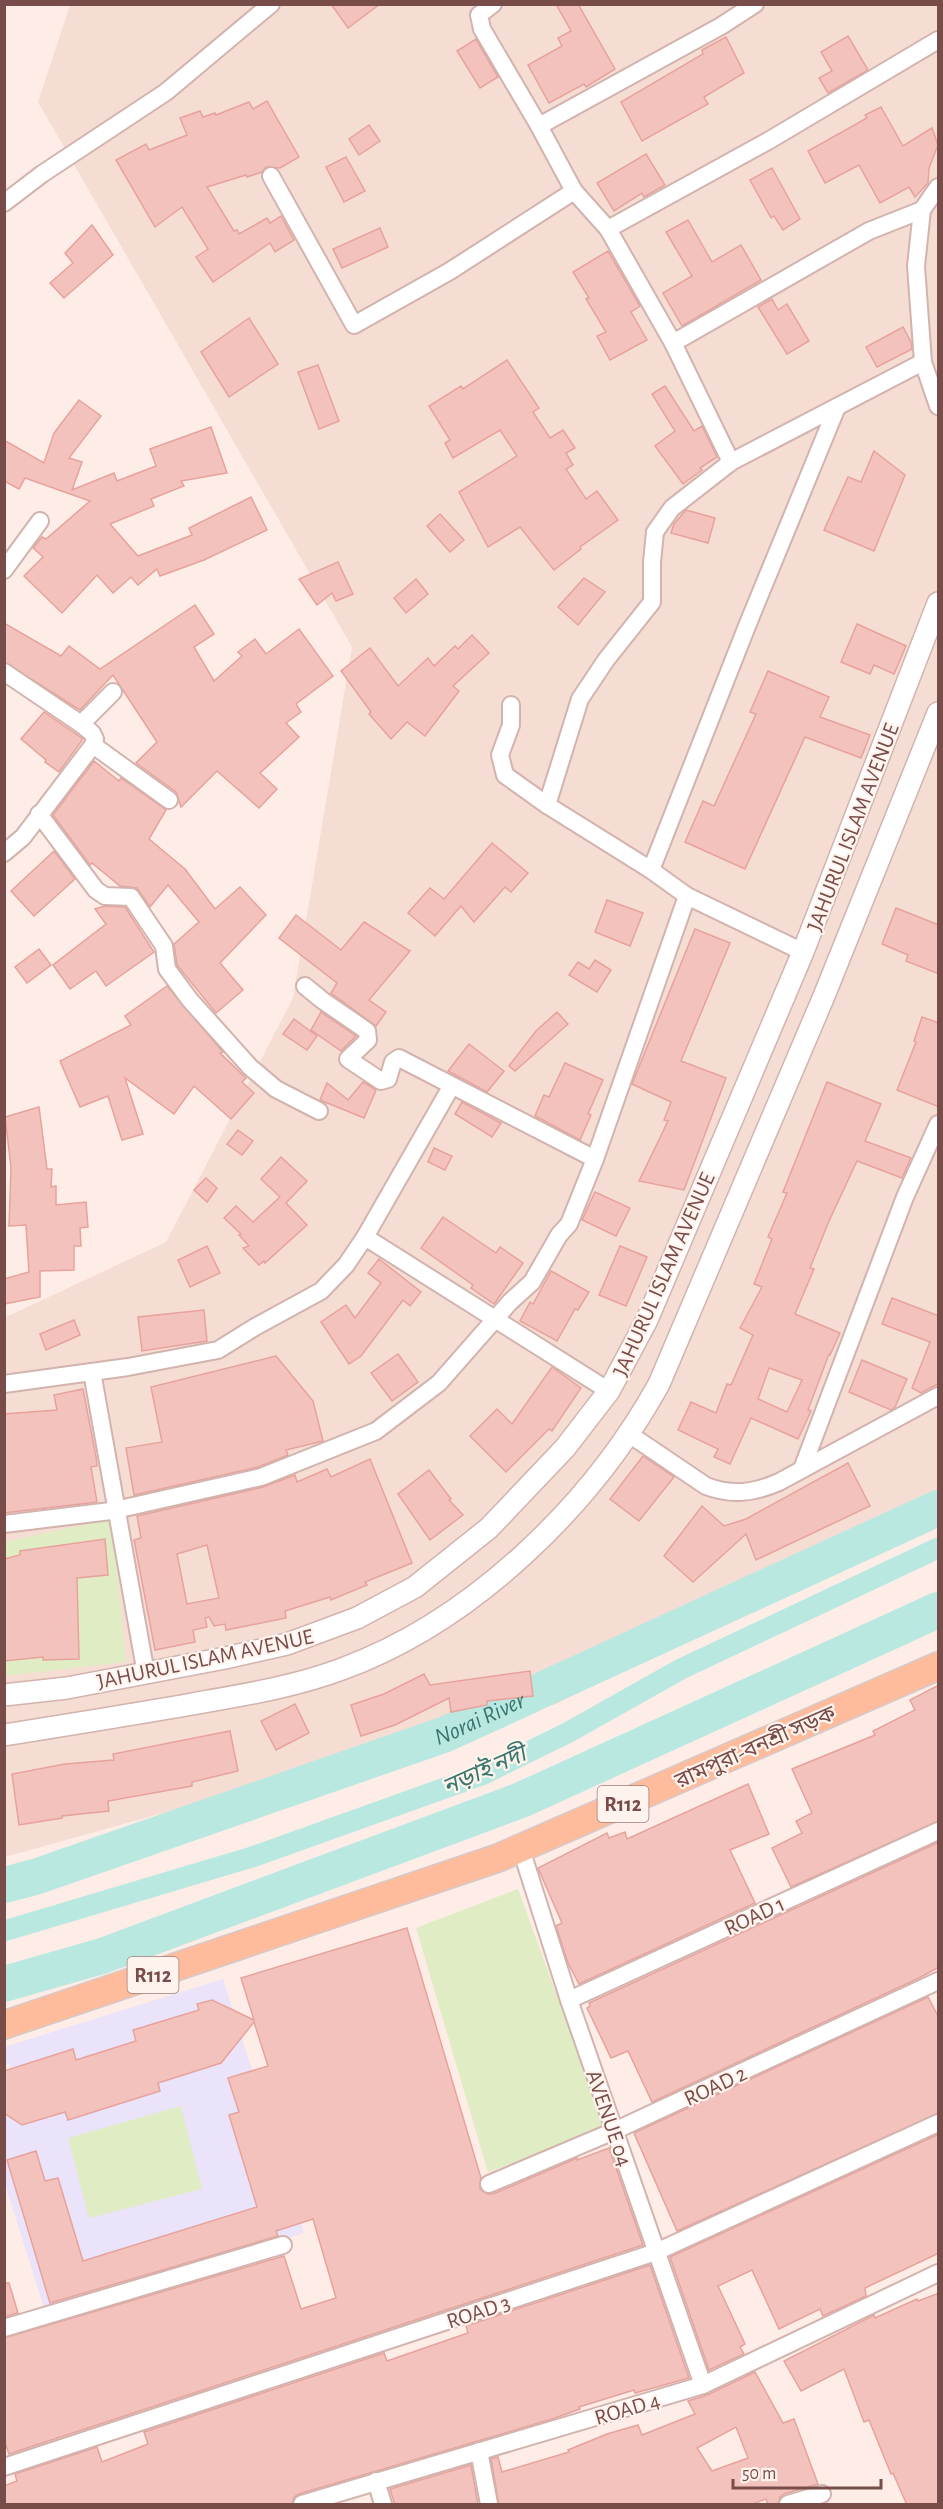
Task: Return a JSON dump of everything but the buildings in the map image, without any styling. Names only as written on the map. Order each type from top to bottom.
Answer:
[{"type":"main road","name":"রামপুরা-বনশ্রী সড়ক","points":[[4,2025],[301,1926],[521,1849],[939,1666]]},
{"type":"main road","name":"রামপুরা-বনশ্রী সড়ক","points":[[4,2008],[124,1969],[301,1926]]},
{"type":"street","points":[[4,204],[42,174],[166,92],[271,4]]},
{"type":"street","points":[[493,4],[479,15],[482,29],[574,190],[608,229],[673,344],[731,462]]},
{"type":"street","points":[[539,126],[721,27],[755,4]]},
{"type":"street","points":[[608,229],[768,141],[939,40]]},
{"type":"street","points":[[271,176],[354,325],[450,271],[574,190]]},
{"type":"street","points":[[939,187],[922,210],[916,266],[923,362],[939,406]]},
{"type":"street","points":[[673,344],[869,231],[922,210]]},
{"type":"street","points":[[547,805],[580,699],[606,660],[652,602],[655,532],[672,508],[731,462],[923,362]]},
{"type":"street","points":[[651,870],[747,626],[837,407]]},
{"type":"street","points":[[4,570],[40,521]]},
{"type":"street","name":"JAHURUL ISLAM AVENUE","points":[[4,1695],[66,1688],[146,1674],[287,1644],[357,1618],[416,1587],[489,1528],[565,1448],[609,1391],[647,1320],[803,952],[939,603]]},
{"type":"street","points":[[4,672],[81,724],[92,733],[95,739],[93,745],[22,837],[4,853]]},
{"type":"street","points":[[81,724],[113,692]]},
{"type":"street","points":[[511,705],[511,725],[500,754],[505,775],[687,896],[803,952]]},
{"type":"street","name":"JAHURUL ISLAM AVENUE","points":[[4,1734],[235,1697],[306,1681],[344,1669],[447,1616],[510,1566],[586,1488],[629,1434],[664,1373],[825,996],[939,712]]},
{"type":"street","points":[[93,745],[169,800]]},
{"type":"street","points":[[39,814],[96,890],[105,896],[131,897],[164,946],[166,969],[190,1000],[250,1066],[276,1089],[319,1111]]},
{"type":"street","points":[[4,1524],[117,1510],[261,1477],[376,1431],[439,1383],[497,1320],[510,1302],[532,1282],[559,1236],[569,1224],[595,1159],[687,896]]},
{"type":"street","points":[[305,986],[367,1031],[368,1040],[348,1059],[381,1081],[386,1081],[393,1062],[399,1058],[451,1087],[595,1159]]},
{"type":"street","points":[[4,1384],[92,1372],[218,1350],[321,1291],[346,1265],[365,1237],[451,1087]]},
{"type":"street","points":[[802,1469],[905,1197],[939,1124]]},
{"type":"street","points":[[365,1237],[609,1391]]},
{"type":"street","points":[[92,1372],[146,1674]]},
{"type":"street","points":[[629,1434],[706,1486],[720,1491],[745,1493],[761,1490],[939,1396]]},
{"type":"street","name":"ROAD 1","points":[[569,2000],[939,1831]]},
{"type":"street","name":"AVENUE 04","points":[[521,1849],[569,2000],[703,2385]]},
{"type":"street","name":"ROAD 2","points":[[489,2184],[614,2131],[939,1981]]},
{"type":"street","name":"ROAD 3","points":[[4,2467],[656,2252],[939,2123]]},
{"type":"street","points":[[4,2328],[283,2245]]},
{"type":"street","name":"ROAD 4","points":[[302,2505],[703,2385],[939,2273]]},
{"type":"street","points":[[478,2451],[489,2505]]},
{"type":"street","points":[[376,2481],[383,2505]]},
{"type":"street","points":[[788,2505],[822,2494]]},
{"type":"shaded area","points":[[70,5],[938,5],[938,1508],[556,1704],[5,1857],[4,1318],[166,1242],[293,998],[352,647],[38,102]]},
{"type":"shaded area","points":[[223,1979],[304,2233],[45,2311],[5,2184],[4,2113],[22,2125],[65,2112],[68,2120],[160,2091],[158,2083],[221,2063],[236,2045],[224,2006],[199,2010],[133,2030],[136,2041],[76,2060],[72,2049],[10,2069],[9,2064],[5,2065],[4,2047]],"holes":[[[244,2073],[291,2226],[50,2301],[7,2160],[36,2151],[45,2181],[58,2178],[83,2261],[257,2207],[239,2112],[228,2078]]]},
{"type":"green space","points":[[112,1519],[126,1662],[5,1676],[4,1542]]},
{"type":"green space","points":[[518,1889],[606,2130],[488,2172],[416,1928]]},
{"type":"green space","points":[[181,2106],[202,2189],[89,2218],[68,2138]]},
{"type":"waterway","name":"Norai River","points":[[4,1885],[35,1877],[446,1734],[938,1508]]},
{"type":"waterway","name":"নড়াই নদী","points":[[4,1931],[252,1857],[484,1774],[569,1732],[681,1669],[938,1548]]},
{"type":"waterway","name":"Norai River","points":[[4,1984],[102,1956],[521,1800],[938,1610]]}]
